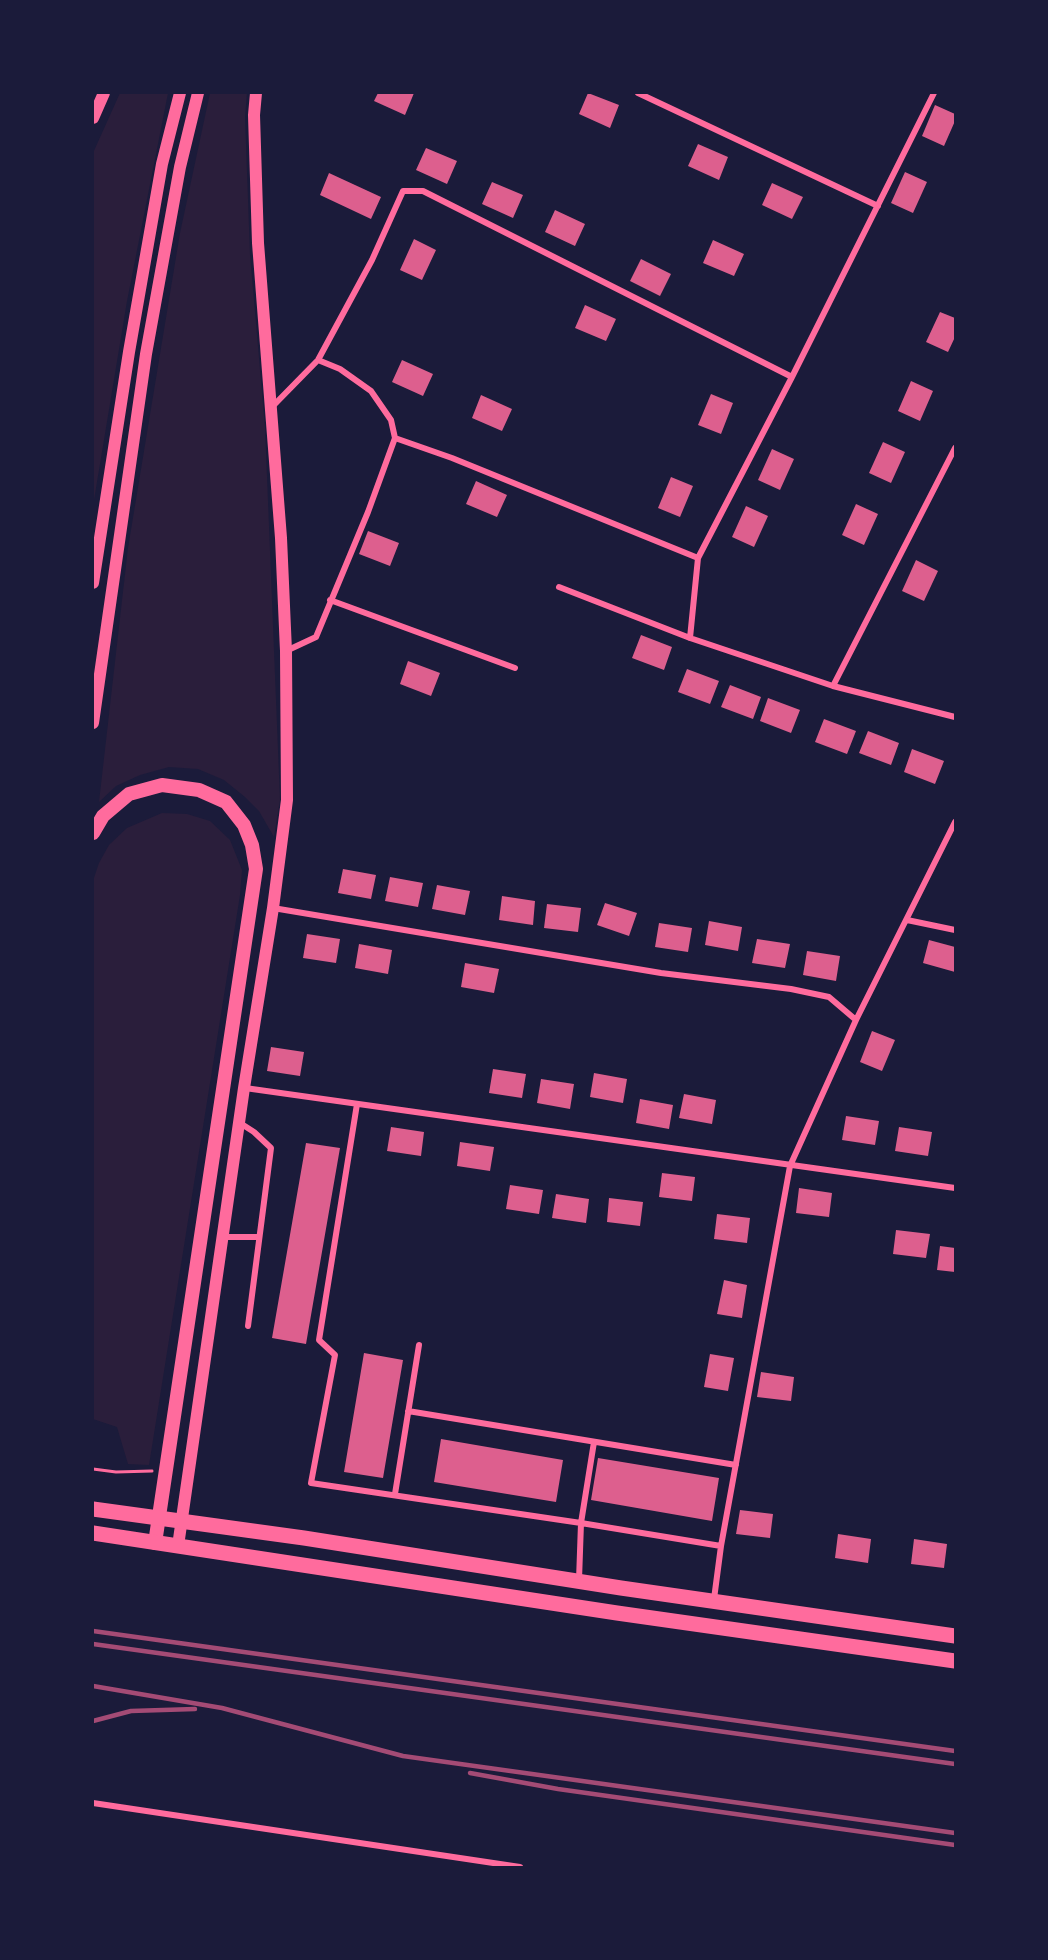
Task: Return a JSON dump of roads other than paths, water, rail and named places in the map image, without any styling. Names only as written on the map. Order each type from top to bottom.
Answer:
[{"type":"highway","points":[[93,1509],[304,1538],[621,1588],[955,1636]]},
{"type":"highway","points":[[93,1533],[617,1614],[955,1661]]},
{"type":"highway","points":[[617,1614],[624,1609],[627,1603],[626,1595],[621,1588]]},
{"type":"main road","points":[[94,111],[104,93]]},
{"type":"main road","points":[[93,583],[160,176],[180,93]]},
{"type":"main road","points":[[93,723],[146,354],[180,167],[198,93]]},
{"type":"main road","points":[[178,1546],[287,800],[286,651],[281,538],[258,243],[254,115],[256,93]]},
{"type":"main road","points":[[93,833],[104,816],[129,794],[162,785],[199,790],[226,802],[244,825],[252,845],[256,869],[155,1543]]},
{"type":"street","points":[[638,93],[878,206]]},
{"type":"street","points":[[690,638],[698,558],[792,377],[934,93]]},
{"type":"street","points":[[271,408],[318,360],[372,260],[402,191],[423,191],[792,377]]},
{"type":"street","points":[[286,651],[316,637],[368,512],[395,438],[391,420],[371,391],[340,369],[318,360]]},
{"type":"street","points":[[395,438],[452,458],[698,558]]},
{"type":"street","points":[[833,686],[955,448]]},
{"type":"street","points":[[559,586],[690,638],[833,686],[955,717]]},
{"type":"street","points":[[330,600],[515,668]]},
{"type":"street","points":[[714,1601],[721,1546],[790,1166],[856,1020],[955,822]]},
{"type":"street","points":[[273,908],[661,973],[791,989],[829,997],[856,1020]]},
{"type":"street","points":[[907,920],[955,930]]},
{"type":"street","points":[[244,1088],[955,1188]]},
{"type":"street","points":[[357,1104],[318,1340],[335,1355],[311,1483],[395,1494],[721,1546]]},
{"type":"street","points":[[239,1122],[271,1148],[248,1326]]},
{"type":"street","points":[[223,1237],[259,1237]]},
{"type":"street","points":[[395,1494],[419,1345]]},
{"type":"street","points":[[408,1411],[736,1465]]},
{"type":"street","points":[[579,1581],[581,1523],[594,1442]]},
{"type":"street","points":[[93,1803],[520,1867]]},
{"type":"railway","points":[[93,1631],[955,1751]]},
{"type":"railway","points":[[93,1644],[955,1764]]},
{"type":"railway","points":[[93,1686],[222,1708],[403,1756],[955,1833]]},
{"type":"railway","points":[[93,1721],[131,1711],[195,1709]]},
{"type":"railway","points":[[470,1773],[558,1789],[955,1845]]}]
